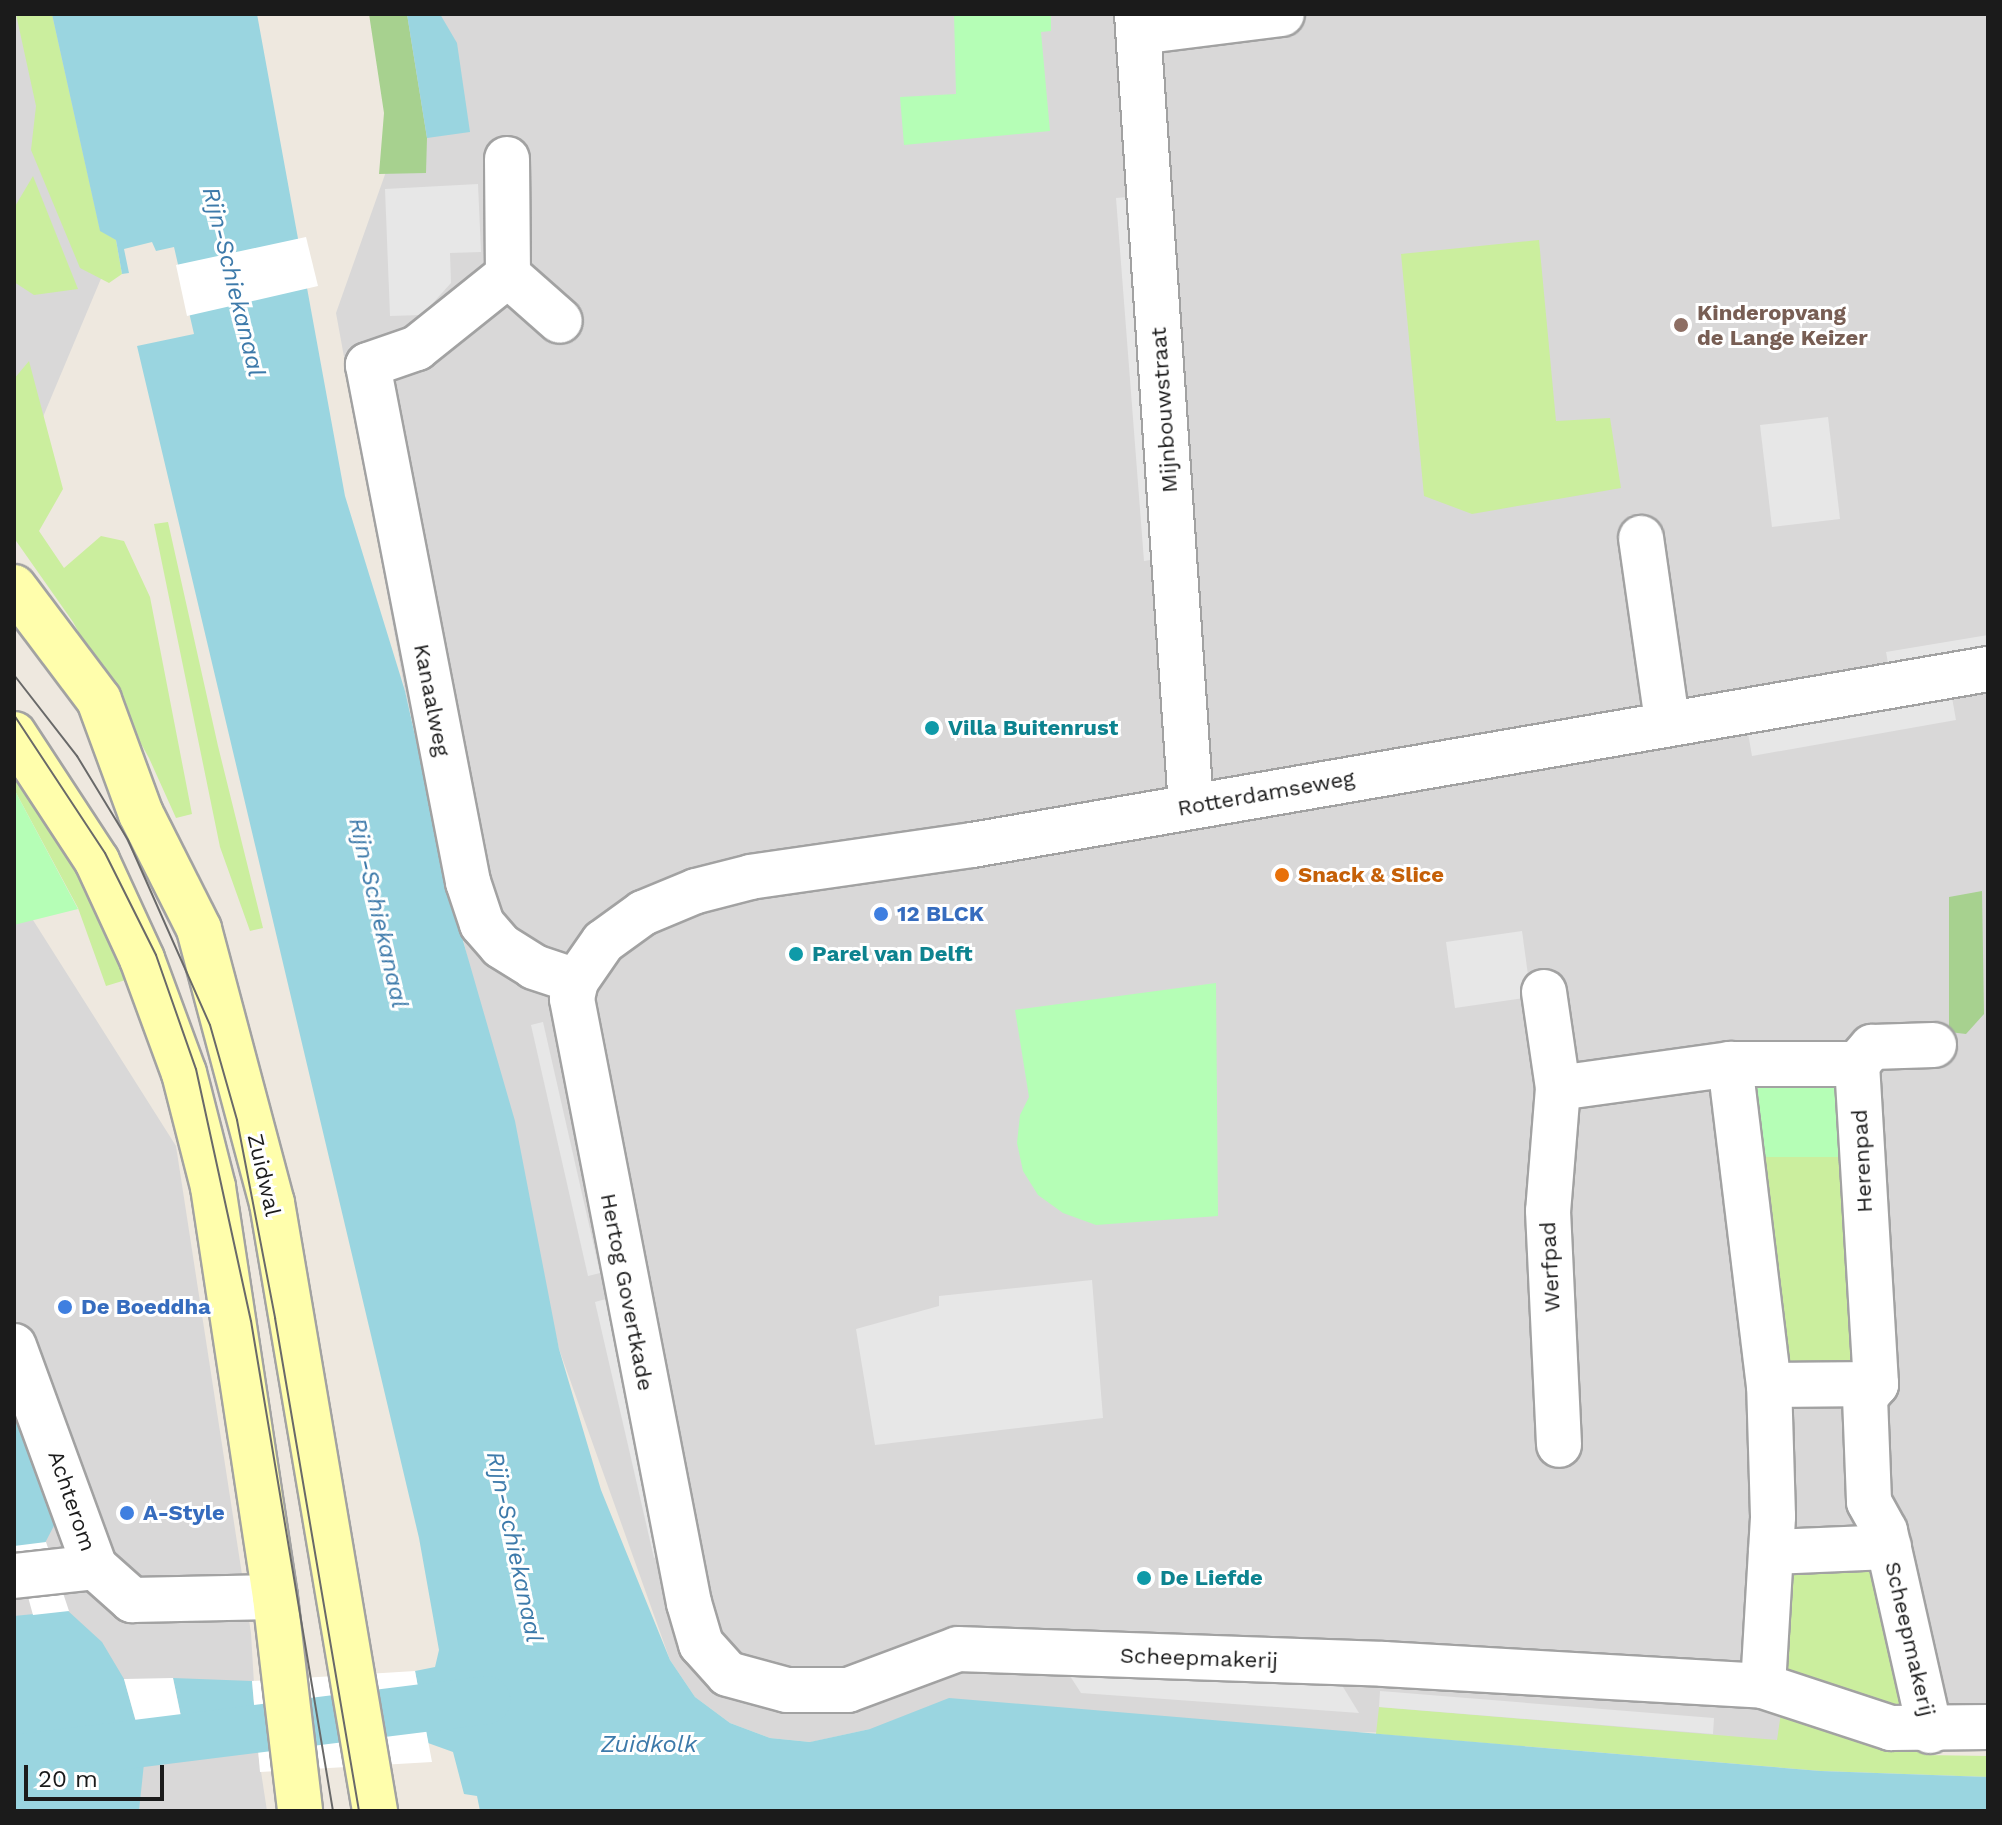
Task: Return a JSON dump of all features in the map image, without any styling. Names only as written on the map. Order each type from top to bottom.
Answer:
[{"type":"main road","name":"Zuidwal","points":[[14,587],[99,700],[141,814],[199,929],[272,1203],[375,1811]]},
{"type":"main road","points":[[14,734],[97,861],[142,959],[184,1073],[213,1187],[275,1597],[297,1790]]},
{"type":"street","points":[[1138,23],[1282,14]]},
{"type":"street","name":"Mijnbouwstraat","points":[[1138,23],[1191,806]]},
{"type":"street","points":[[507,159],[508,275],[560,321]]},
{"type":"street","name":"Kanaalweg","points":[[508,275],[417,348],[368,365],[468,882],[482,924],[501,946],[534,967],[576,981]]},
{"type":"street","points":[[1641,538],[1667,721]]},
{"type":"street","name":"Rotterdamseweg","points":[[576,981],[603,942],[643,913],[696,891],[751,877],[972,845],[1667,721],[1988,669]]},
{"type":"street","name":"Hertog Govertkade","points":[[576,981],[572,1019],[689,1603]]},
{"type":"street","points":[[1544,992],[1558,1088],[1730,1064],[1857,1064],[1872,1047],[1934,1045]]},
{"type":"street","points":[[1730,1064],[1769,1385],[1772,1534],[1763,1686]]},
{"type":"street","name":"Herenpad","points":[[1857,1064],[1876,1384],[1865,1397],[1867,1445]]},
{"type":"street","name":"Werfpad","points":[[1558,1088],[1548,1211],[1559,1445]]},
{"type":"street","name":"Achterom","points":[[14,1346],[46,1573],[132,1600],[275,1597]]},
{"type":"street","points":[[1769,1385],[1876,1384]]},
{"type":"street","name":"Scheepmakerij","points":[[1867,1445],[1869,1502],[1889,1547],[1930,1731]]},
{"type":"street","name":"Scheepmakerij","points":[[1772,1534],[1889,1547]]},
{"type":"street","name":"Scheepmakerij","points":[[689,1603],[701,1644],[728,1674],[787,1690],[825,1691],[870,1684],[958,1649],[1384,1664],[1763,1686],[1866,1722],[1930,1731],[1988,1727]]},
{"type":"shaded area","points":[[14,14],[81,14],[126,219],[14,486]]},
{"type":"shaded area","points":[[379,14],[1988,14],[1988,1748],[1358,1732],[870,1729],[811,1742],[770,1738],[730,1723],[695,1697],[670,1660],[559,1349],[405,691],[336,313],[400,132]]},
{"type":"shaded area","points":[[478,184],[481,252],[450,253],[451,283],[422,315],[390,316],[385,189]]},
{"type":"shaded area","points":[[1128,197],[1156,559],[1144,561],[1116,198]]},
{"type":"shaded area","points":[[1828,417],[1840,519],[1772,527],[1760,425]]},
{"type":"shaded area","points":[[1988,635],[1988,646],[1888,663],[1886,652]]},
{"type":"shaded area","points":[[1951,692],[1956,720],[1752,756],[1747,727]]},
{"type":"shaded area","points":[[14,890],[176,1146],[251,1633],[258,1752],[267,1811],[14,1811]]},
{"type":"shaded area","points":[[1522,931],[1531,997],[1455,1008],[1446,942]]},
{"type":"shaded area","points":[[543,1022],[600,1273],[588,1276],[531,1025]]},
{"type":"shaded area","points":[[1092,1280],[1103,1418],[875,1445],[856,1329],[939,1306],[939,1296]]},
{"type":"shaded area","points":[[606,1299],[665,1556],[654,1558],[595,1302]]},
{"type":"shaded area","points":[[1061,1662],[1340,1682],[1359,1713],[1081,1693]]},
{"type":"shaded area","points":[[1380,1691],[1714,1718],[1713,1734],[1379,1707]]},
{"type":"green space","points":[[16,14],[52,14],[100,230],[116,240],[122,274],[109,283],[80,268],[31,150],[36,106]]},
{"type":"green space","points":[[369,14],[407,14],[427,138],[426,173],[379,174],[384,113]]},
{"type":"green space","points":[[954,14],[1051,14],[1051,31],[1041,32],[1050,131],[904,145],[900,97],[956,94]]},
{"type":"green space","points":[[33,176],[78,289],[34,295],[14,282],[14,208]]},
{"type":"green space","points":[[1539,240],[1556,421],[1610,418],[1621,488],[1472,514],[1424,496],[1401,254]]},
{"type":"green space","points":[[29,361],[63,489],[39,531],[64,568],[101,536],[124,541],[150,597],[192,814],[176,818],[149,758],[73,622],[14,538],[14,379]]},
{"type":"green space","points":[[168,522],[263,928],[250,931],[220,847],[154,524]]},
{"type":"green space","points":[[14,770],[89,895],[129,979],[106,986],[78,908],[14,789]]},
{"type":"green space","points":[[14,789],[78,909],[14,925]]},
{"type":"green space","points":[[1982,891],[1984,1014],[1966,1034],[1949,1032],[1949,897]]},
{"type":"green space","points":[[1216,983],[1218,1216],[1096,1225],[1063,1213],[1038,1195],[1023,1171],[1017,1143],[1020,1115],[1029,1097],[1015,1010]]},
{"type":"green space","points":[[1760,1079],[1849,1080],[1852,1157],[1750,1157],[1747,1096]]},
{"type":"green space","points":[[1750,1157],[1852,1157],[1863,1372],[1780,1376]]},
{"type":"green space","points":[[1886,1561],[1916,1718],[1769,1676],[1776,1565]]},
{"type":"green space","points":[[1379,1707],[1777,1740],[1781,1713],[1924,1743],[1924,1755],[1988,1756],[1988,1777],[1821,1771],[1376,1734]]},
{"type":"water","points":[[52,14],[257,14],[345,496],[405,691],[453,906],[515,1121],[559,1349],[601,1490],[670,1660],[695,1697],[730,1723],[770,1738],[810,1742],[870,1729],[949,1698],[1821,1771],[1988,1777],[1988,1811],[480,1811],[477,1796],[464,1794],[453,1752],[428,1743],[415,1671],[435,1667],[439,1650],[419,1538],[137,346],[194,334],[174,247],[156,251],[152,242],[124,249],[129,273],[122,274],[116,240],[100,231]]},
{"type":"water","points":[[407,14],[440,14],[457,43],[470,132],[427,138]]},
{"type":"water","points":[[14,1401],[59,1516],[45,1543],[67,1610],[102,1642],[124,1679],[145,1754],[139,1811],[14,1811],[14,1616],[34,1614],[14,1551]]},
{"type":"water","points":[[173,1678],[252,1681],[258,1752],[189,1755]]},
{"type":"pier","points":[[306,237],[318,286],[187,316],[176,265]]},
{"type":"pier","points":[[46,1542],[69,1611],[33,1615],[14,1546]]},
{"type":"pier","points":[[415,1671],[432,1762],[260,1772],[252,1681]]},
{"type":"pier","points":[[173,1678],[189,1755],[145,1754],[124,1679]]},
{"type":"waterway","points":[[14,1759],[486,1700]]},
{"type":"tram line","points":[[14,675],[77,756],[128,840],[210,1025],[237,1120],[275,1318],[359,1811]]},
{"type":"tram line","points":[[14,715],[105,853],[156,955],[196,1069],[251,1321],[333,1811]]},
{"type":"place","name":"Kinderopvang de Lange Keizer","points":[[1681,325]]},
{"type":"place","name":"Villa Buitenrust","points":[[932,728]]},
{"type":"place","name":"Snack & Slice","points":[[1282,875]]},
{"type":"place","name":"12 BLCK","points":[[881,914]]},
{"type":"place","name":"Parel van Delft","points":[[796,954]]},
{"type":"place","name":"De Boeddha","points":[[65,1307]]},
{"type":"place","name":"A-Style","points":[[127,1513]]},
{"type":"place","name":"De Liefde","points":[[1144,1578]]},
{"type":"water label","name":"Rijn-Schiekanaal","points":[[233,282]]},
{"type":"water label","name":"Rijn-Schiekanaal","points":[[378,913]]},
{"type":"water label","name":"Rijn-Schiekanaal","points":[[514,1547]]},
{"type":"water label","name":"Zuidkolk","points":[[649,1745]]}]
